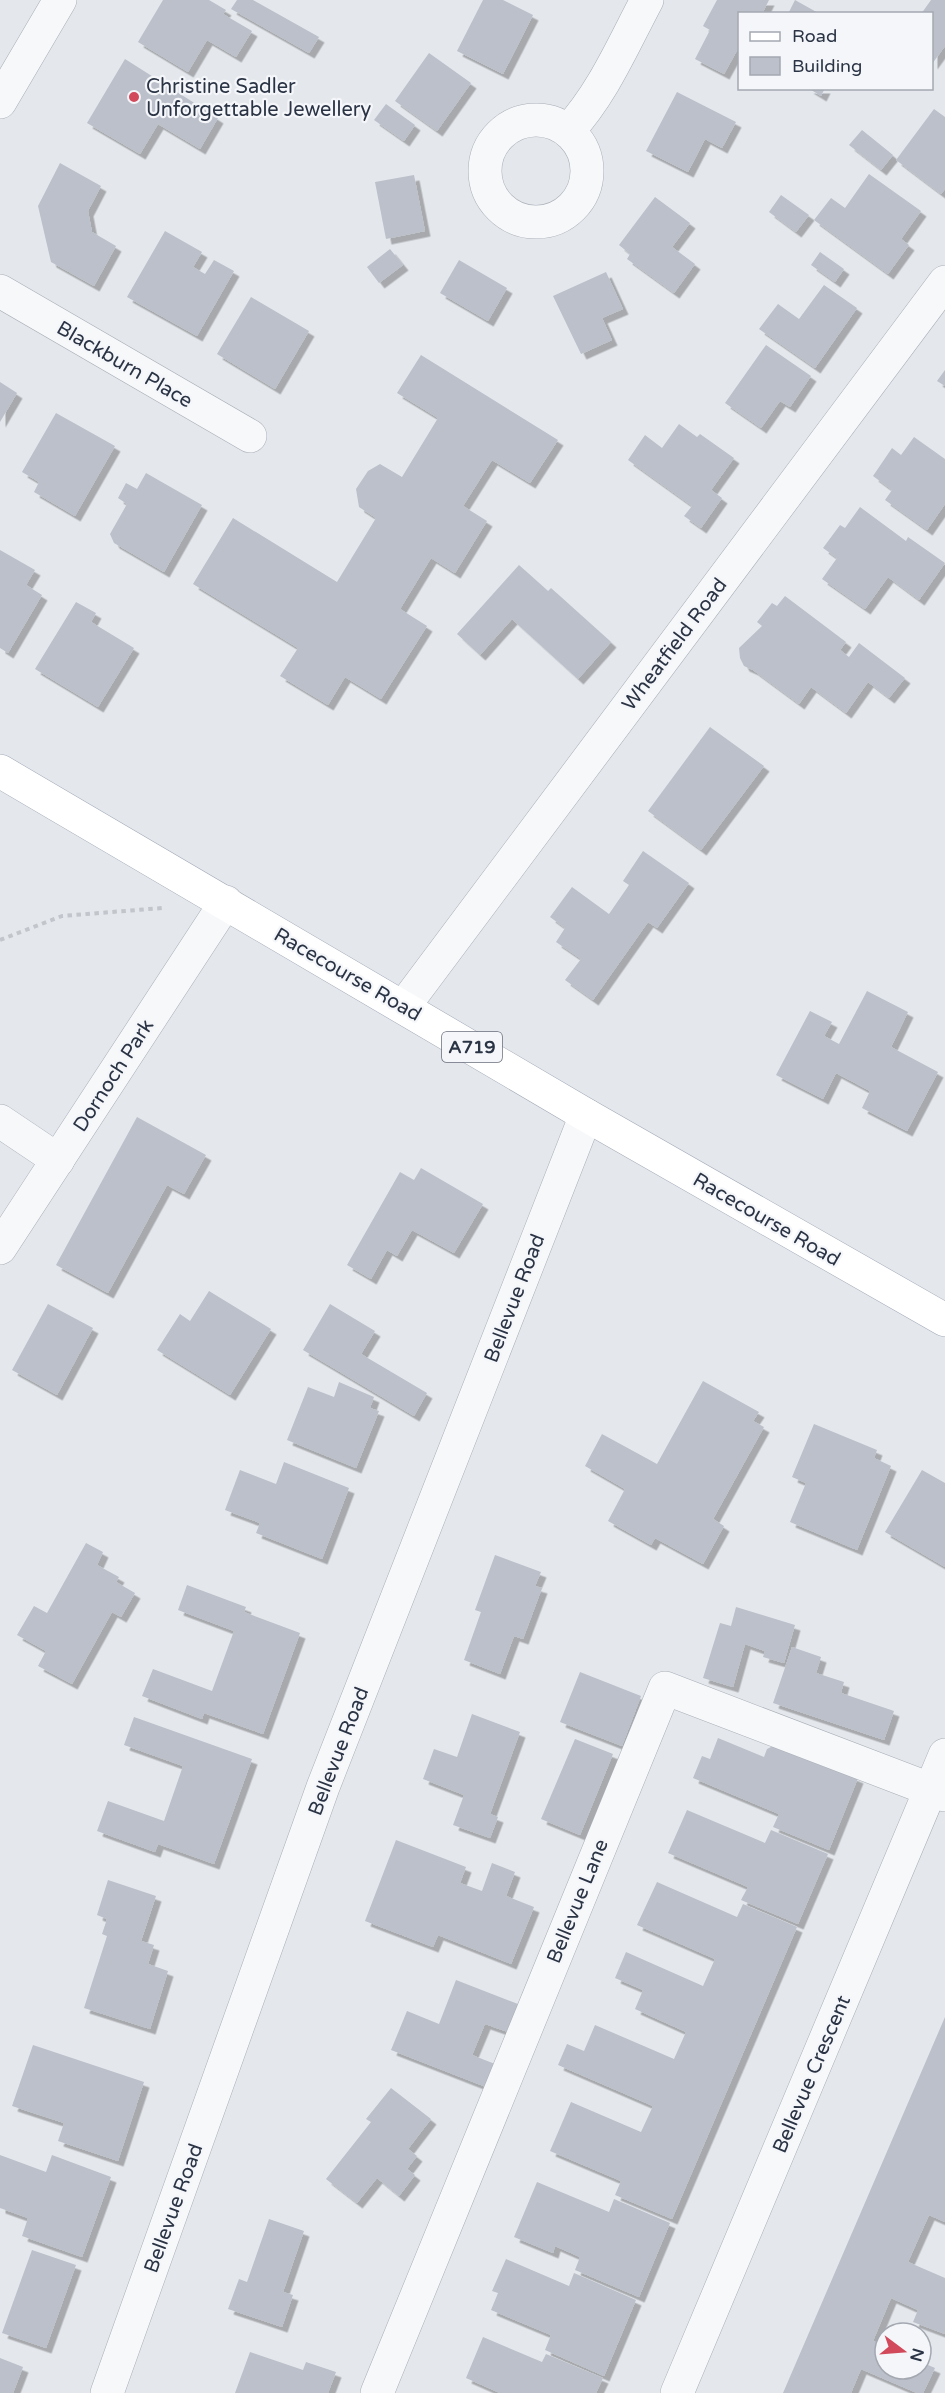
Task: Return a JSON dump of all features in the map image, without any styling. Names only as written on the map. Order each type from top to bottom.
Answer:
[{"type":"main road","name":"Racecourse Road","points":[[0,771],[404,1006],[586,1115],[943,1315]]},
{"type":"street","points":[[0,102],[60,0]]},
{"type":"street","points":[[568,131],[585,113],[600,89],[647,0]]},
{"type":"street","name":"Wheatfield Road","points":[[404,1006],[945,282]]},
{"type":"street","name":"Blackburn Place","points":[[0,291],[250,436]]},
{"type":"street","name":"Dornoch Park","points":[[0,1248],[226,902]]},
{"type":"street","name":"Bellevue Road","points":[[107,2393],[323,1787],[586,1115]]},
{"type":"street","points":[[0,1121],[58,1160]]},
{"type":"street","name":"Bellevue Lane","points":[[377,2393],[665,1688],[938,1791]]},
{"type":"street","name":"Bellevue Crescent","points":[[677,2393],[938,1791],[945,1755]]},
{"type":"path","points":[[0,940],[62,916],[167,907]]},
{"type":"building","points":[[163,0],[209,0],[226,10],[223,14],[252,31],[236,57],[207,40],[188,72],[138,42]]},
{"type":"building","points":[[237,0],[253,0],[319,37],[309,53],[231,9]]},
{"type":"building","points":[[483,0],[503,0],[533,15],[503,74],[457,51]]},
{"type":"building","points":[[717,0],[769,0],[763,12],[738,12],[738,49],[724,74],[695,59],[710,30],[703,26]]},
{"type":"building","points":[[795,0],[816,12],[789,12]]},
{"type":"building","points":[[931,0],[945,0],[945,46],[933,63],[933,12],[922,12]]},
{"type":"building","points":[[429,53],[471,83],[437,131],[395,101]]},
{"type":"building","points":[[125,59],[218,118],[200,149],[158,124],[140,154],[87,123]]},
{"type":"building","points":[[811,90],[824,90],[821,96]]},
{"type":"building","points":[[677,92],[736,122],[722,148],[705,139],[688,172],[646,151]]},
{"type":"building","points":[[386,104],[415,125],[404,141],[374,120]]},
{"type":"building","points":[[934,109],[945,117],[945,189],[941,194],[896,160]]},
{"type":"building","points":[[862,130],[893,155],[881,170],[849,145]]},
{"type":"building","points":[[60,163],[101,186],[88,211],[92,232],[116,246],[94,286],[51,262],[38,206]]},
{"type":"building","points":[[869,174],[921,211],[901,239],[909,245],[888,274],[814,220],[831,198],[845,208]]},
{"type":"building","points":[[414,175],[425,231],[386,239],[375,182]]},
{"type":"building","points":[[781,195],[809,215],[796,232],[769,212]]},
{"type":"building","points":[[655,197],[690,223],[672,247],[695,264],[674,293],[627,259],[630,254],[619,245]]},
{"type":"building","points":[[165,231],[202,252],[193,267],[205,274],[214,260],[234,271],[197,336],[127,297]]},
{"type":"building","points":[[390,249],[403,265],[379,283],[367,267]]},
{"type":"building","points":[[820,252],[844,269],[835,282],[811,265]]},
{"type":"building","points":[[459,260],[507,288],[488,321],[440,293]]},
{"type":"building","points":[[606,272],[623,309],[602,318],[612,340],[581,354],[553,296]]},
{"type":"building","points":[[824,285],[857,308],[815,368],[759,329],[778,304],[799,319]]},
{"type":"building","points":[[251,297],[309,331],[275,389],[217,354]]},
{"type":"building","points":[[766,345],[811,376],[790,407],[780,401],[761,428],[725,403]]},
{"type":"building","points":[[421,355],[558,440],[530,483],[492,460],[463,506],[487,521],[455,573],[431,558],[400,609],[427,626],[381,699],[345,677],[328,705],[280,676],[298,648],[193,584],[233,518],[337,582],[376,518],[359,507],[356,489],[368,471],[380,464],[402,477],[438,418],[397,393]]},
{"type":"building","points":[[945,370],[945,386],[937,381]]},
{"type":"building","points":[[0,382],[17,393],[0,422]]},
{"type":"building","points":[[56,413],[115,446],[75,516],[34,492],[39,482],[22,472]]},
{"type":"building","points":[[679,424],[697,437],[700,434],[734,458],[711,490],[722,498],[701,528],[684,516],[692,506],[628,460],[645,435],[662,448]]},
{"type":"building","points":[[914,437],[945,459],[945,504],[927,530],[885,500],[892,490],[873,476],[892,448],[901,455]]},
{"type":"building","points":[[146,473],[202,505],[164,572],[114,543],[110,534],[127,504],[118,498],[126,483],[137,489]]},
{"type":"building","points":[[860,507],[906,541],[908,537],[945,563],[919,600],[888,577],[865,609],[822,579],[837,558],[823,548],[840,525],[845,528]]},
{"type":"building","points":[[0,550],[35,570],[26,585],[42,595],[8,653],[0,648]]},
{"type":"building","points":[[519,565],[548,591],[551,588],[611,642],[578,679],[512,619],[480,655],[457,634]]},
{"type":"building","points":[[785,596],[846,642],[840,650],[849,657],[859,643],[905,678],[889,698],[868,682],[846,713],[811,687],[799,704],[753,670],[744,666],[739,648],[762,626],[757,622],[772,603],[777,606]]},
{"type":"building","points":[[76,602],[96,613],[91,622],[134,648],[98,707],[35,669]]},
{"type":"building","points":[[710,727],[764,766],[701,850],[648,811]]},
{"type":"building","points":[[643,851],[689,883],[657,928],[648,922],[593,1000],[565,980],[581,959],[556,942],[565,928],[550,917],[572,887],[609,914],[629,885],[623,881]]},
{"type":"building","points":[[867,991],[908,1012],[891,1047],[938,1072],[907,1131],[862,1108],[870,1091],[836,1073],[823,1099],[776,1075],[810,1011],[832,1022],[824,1036],[839,1044]]},
{"type":"building","points":[[137,1117],[206,1155],[184,1194],[167,1185],[108,1293],[56,1265]]},
{"type":"building","points":[[421,1168],[483,1204],[454,1253],[412,1230],[397,1256],[387,1250],[371,1279],[347,1265],[400,1172],[414,1180]]},
{"type":"building","points":[[209,1291],[271,1329],[230,1395],[157,1350],[180,1314],[190,1321]]},
{"type":"building","points":[[48,1304],[93,1328],[57,1395],[12,1370]]},
{"type":"building","points":[[330,1304],[375,1331],[361,1354],[427,1393],[414,1416],[303,1350]]},
{"type":"building","points":[[703,1381],[759,1412],[753,1421],[764,1427],[713,1519],[724,1526],[703,1564],[655,1538],[651,1545],[608,1521],[625,1489],[585,1466],[602,1434],[657,1464]]},
{"type":"building","points":[[339,1382],[374,1397],[370,1408],[379,1411],[356,1468],[287,1440],[308,1387],[334,1397]]},
{"type":"building","points":[[814,1424],[877,1450],[874,1458],[891,1466],[857,1550],[790,1522],[806,1483],[792,1477]]},
{"type":"building","points":[[284,1462],[349,1488],[322,1559],[256,1533],[260,1523],[225,1510],[240,1470],[276,1484]]},
{"type":"building","points":[[922,1470],[945,1483],[945,1567],[885,1532]]},
{"type":"building","points":[[86,1543],[103,1552],[97,1565],[119,1577],[116,1582],[135,1593],[121,1617],[112,1612],[72,1684],[38,1666],[46,1651],[17,1635],[34,1606],[47,1613]]},
{"type":"building","points":[[495,1555],[541,1572],[535,1586],[542,1588],[523,1639],[514,1636],[500,1674],[464,1660],[481,1612],[475,1610]]},
{"type":"building","points":[[187,1585],[246,1607],[244,1612],[300,1633],[263,1734],[204,1713],[202,1719],[142,1696],[153,1669],[212,1691],[234,1631],[178,1610]]},
{"type":"building","points":[[736,1607],[795,1625],[784,1663],[763,1657],[765,1651],[745,1644],[733,1687],[703,1678],[720,1623],[731,1626]]},
{"type":"building","points":[[792,1647],[821,1657],[816,1673],[844,1682],[841,1693],[894,1711],[884,1740],[773,1703]]},
{"type":"building","points":[[580,1672],[641,1696],[622,1746],[560,1722]]},
{"type":"building","points":[[472,1714],[520,1732],[490,1814],[498,1817],[490,1838],[453,1825],[464,1795],[423,1779],[434,1749],[457,1757]]},
{"type":"building","points":[[134,1717],[252,1759],[214,1864],[158,1844],[155,1852],[97,1831],[108,1801],[164,1821],[183,1766],[124,1745]]},
{"type":"building","points":[[718,1738],[764,1757],[767,1749],[777,1744],[858,1778],[829,1850],[773,1827],[779,1814],[693,1778],[702,1756],[710,1759]]},
{"type":"building","points":[[575,1739],[613,1754],[580,1835],[541,1819]]},
{"type":"building","points":[[687,1810],[765,1843],[771,1830],[828,1854],[798,1924],[741,1900],[748,1887],[668,1853]]},
{"type":"building","points":[[396,1840],[466,1867],[460,1883],[482,1891],[492,1863],[515,1872],[506,1896],[534,1907],[511,1964],[438,1935],[433,1947],[365,1921]]},
{"type":"building","points":[[108,1880],[156,1896],[141,1941],[154,1945],[148,1964],[168,1971],[150,2029],[84,2008],[107,1936],[102,1934],[107,1919],[97,1915]]},
{"type":"building","points":[[657,1882],[737,1917],[743,1904],[797,1927],[672,2219],[615,2195],[621,2181],[550,2151],[571,2102],[641,2132],[653,2106],[558,2065],[567,2044],[584,2051],[595,2025],[674,2059],[686,2032],[635,2009],[643,1990],[615,1978],[626,1952],[703,1986],[715,1959],[637,1925]]},
{"type":"building","points":[[456,1980],[518,2004],[508,2032],[485,2024],[472,2055],[495,2064],[486,2087],[391,2050],[407,2011],[439,2024]]},
{"type":"building","points":[[945,2017],[945,2222],[929,2215],[908,2262],[945,2278],[945,2334],[933,2330],[933,2321],[913,2321],[918,2310],[891,2298],[881,2321],[873,2321],[873,2374],[861,2369],[851,2393],[783,2393]]},
{"type":"building","points":[[33,2045],[144,2082],[118,2161],[58,2141],[64,2123],[12,2106]]},
{"type":"building","points":[[391,2088],[431,2119],[408,2149],[417,2156],[407,2169],[415,2175],[399,2196],[377,2178],[357,2203],[326,2179],[371,2122],[366,2119]]},
{"type":"building","points":[[0,2155],[46,2172],[52,2155],[111,2177],[82,2257],[22,2236],[28,2218],[0,2208]]},
{"type":"building","points":[[537,2182],[609,2212],[614,2199],[670,2223],[639,2297],[575,2270],[580,2257],[555,2246],[553,2253],[514,2237]]},
{"type":"building","points":[[269,2219],[304,2231],[283,2292],[293,2295],[282,2327],[228,2309],[239,2279],[247,2282]]},
{"type":"building","points":[[32,2250],[76,2265],[46,2348],[2,2333]]},
{"type":"building","points":[[506,2259],[569,2286],[574,2273],[636,2300],[604,2376],[545,2350],[551,2335],[491,2310],[498,2293],[492,2291]]},
{"type":"building","points":[[483,2337],[542,2362],[546,2354],[603,2378],[596,2393],[500,2393],[466,2378]]},
{"type":"building","points":[[250,2352],[303,2370],[306,2362],[336,2372],[328,2393],[235,2393]]},
{"type":"building","points":[[0,2358],[23,2367],[13,2393],[0,2393]]},
{"type":"building","points":[[889,2381],[929,2381],[923,2393],[917,2393]]},
{"type":"place","name":"Christine Sadler Unforgettable Jewellery","points":[[134,97]]}]
